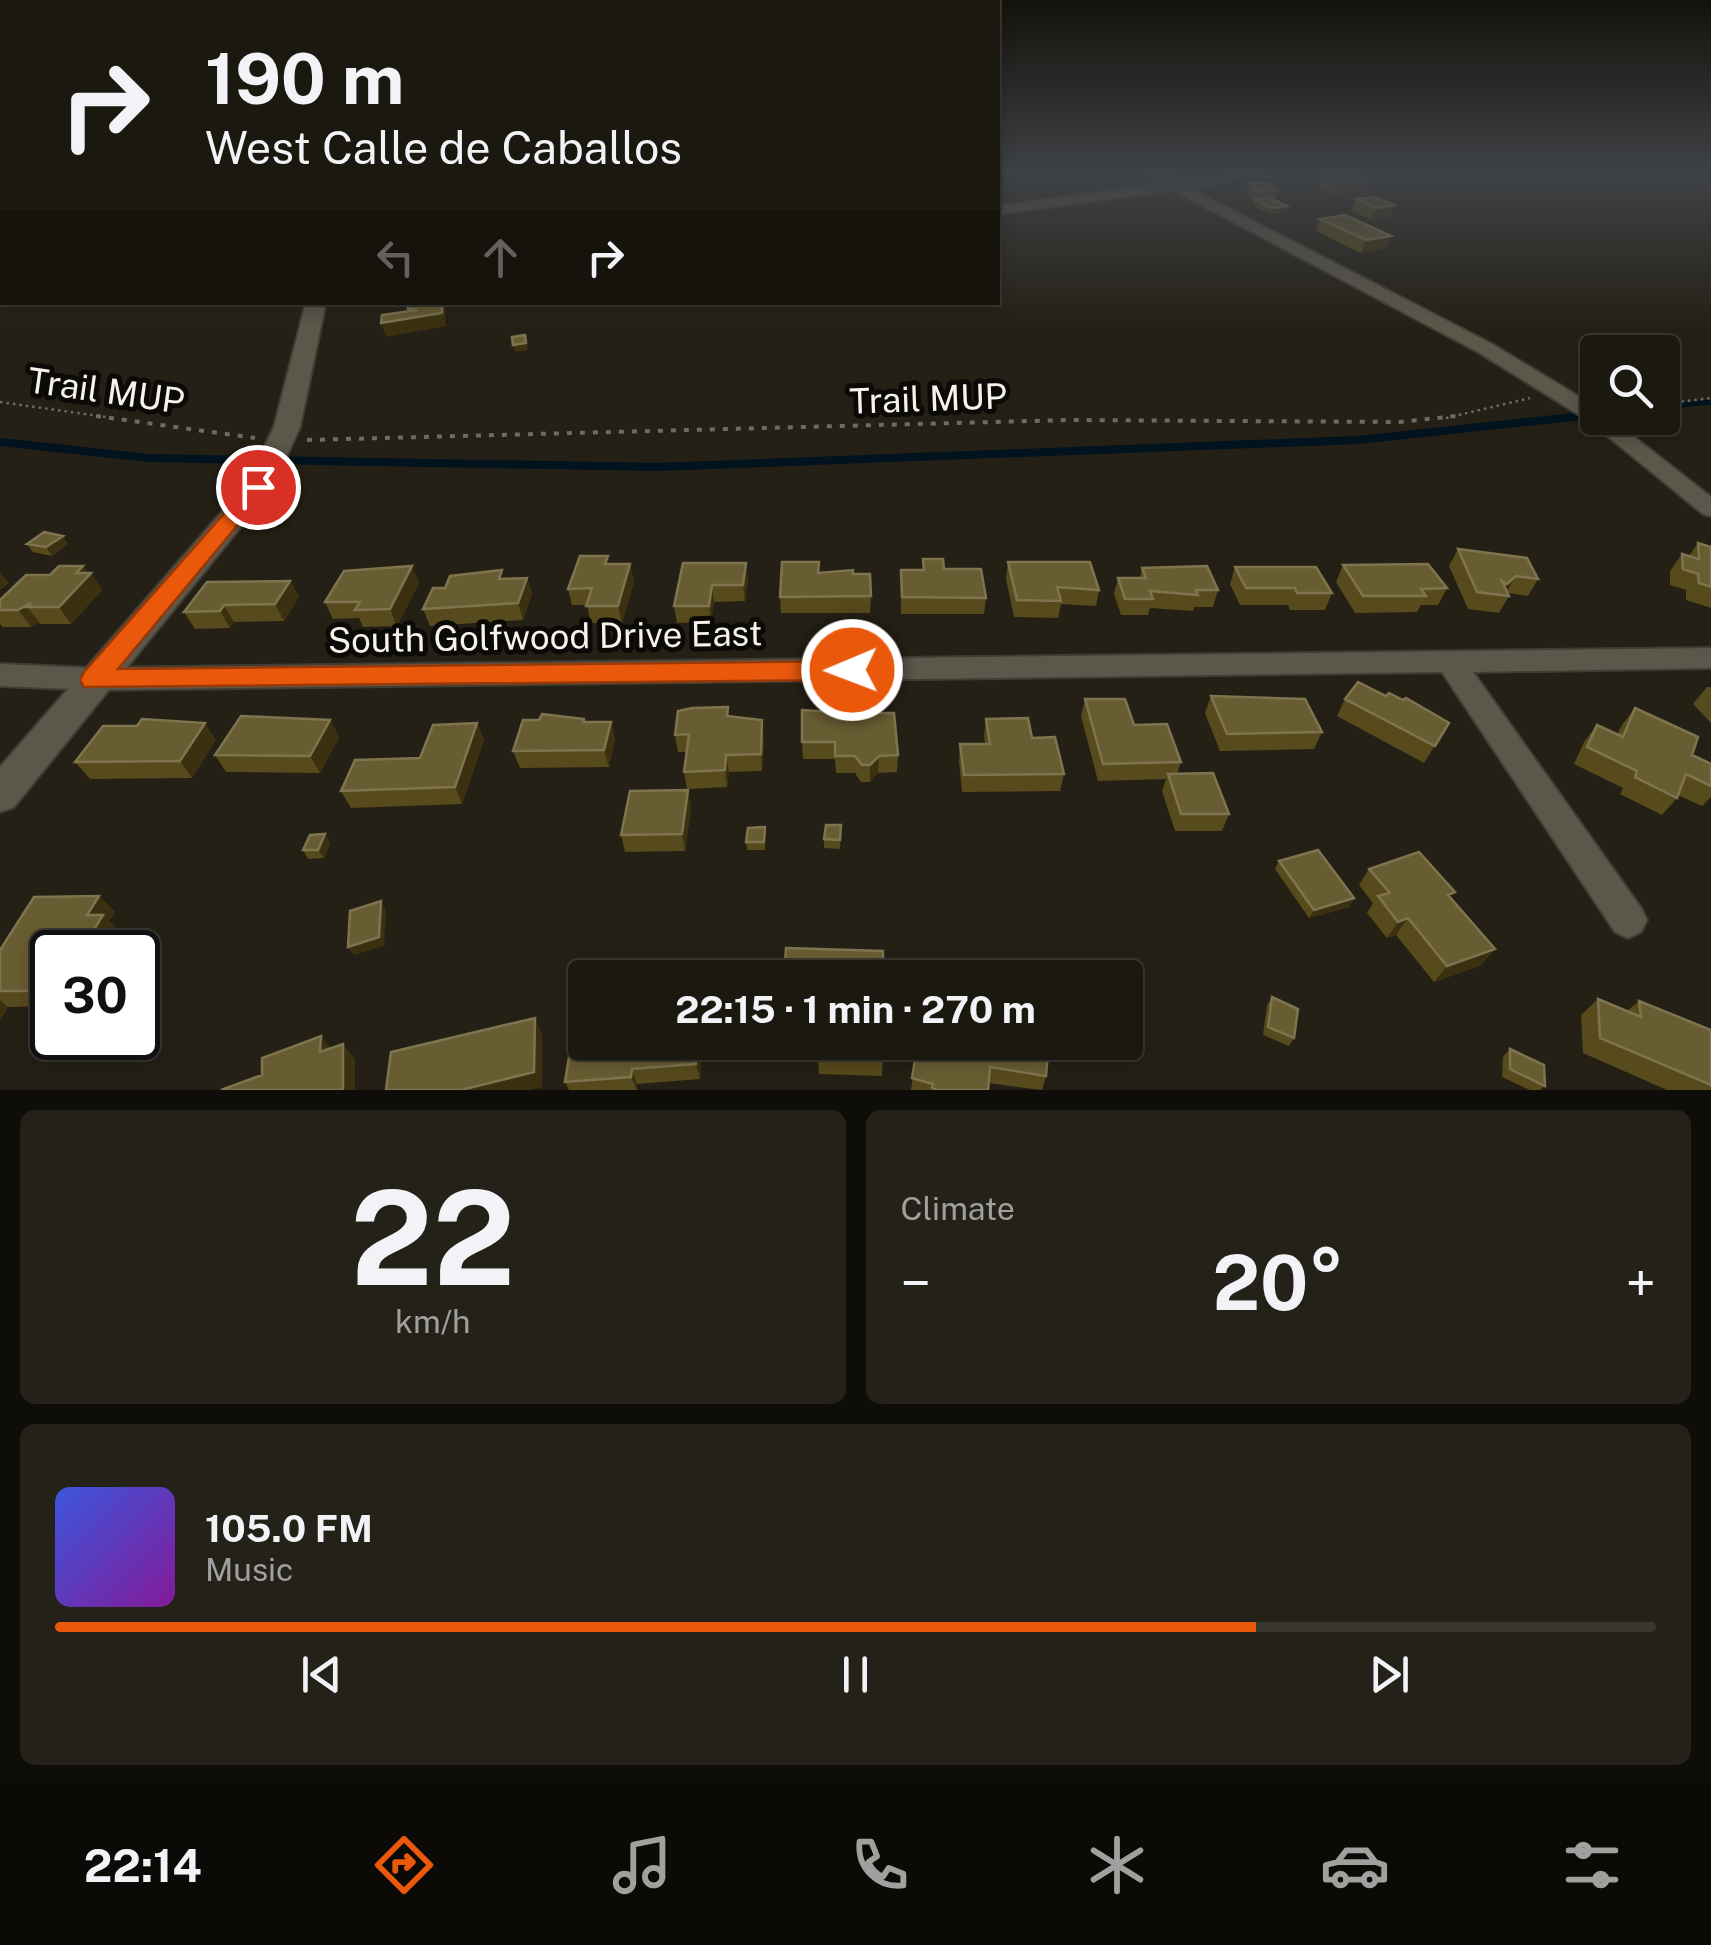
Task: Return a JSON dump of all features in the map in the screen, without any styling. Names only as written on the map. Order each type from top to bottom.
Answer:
[{"type":"street","points":[[1251,226],[1485,348],[1580,406]]},
{"type":"street","points":[[0,795],[258,487],[287,428],[315,305]]},
{"type":"street","points":[[1620,435],[1711,508]]},
{"type":"street","name":"South Golfwood Drive East","points":[[0,675],[94,680],[1711,658]]},
{"type":"street","points":[[1451,664],[1628,920]]},
{"type":"path","name":"Trail MUP","points":[[296,440],[1069,420],[1400,422],[1446,418],[1535,397]]},
{"type":"path","points":[[1680,402],[1711,398]]},
{"type":"path","name":"Trail MUP","points":[[0,402],[264,440]]},
{"type":"building","points":[[1335,226],[1369,226],[1391,236],[1366,240]]},
{"type":"building","points":[[408,305],[442,305],[442,313],[381,323],[382,315],[417,310],[408,309]]},
{"type":"building","points":[[525,335],[526,343],[513,345],[512,337]]},
{"type":"building","points":[[44,532],[63,536],[46,547],[27,544]]},
{"type":"building","points":[[1698,543],[1711,547],[1711,587],[1699,583],[1698,574],[1683,569],[1682,554],[1699,559]]},
{"type":"building","points":[[1458,549],[1527,558],[1538,579],[1516,576],[1507,584],[1502,581],[1509,596],[1477,592]]},
{"type":"building","points":[[580,556],[608,556],[605,564],[630,564],[618,606],[586,606],[592,588],[568,589]]},
{"type":"building","points":[[923,559],[943,559],[944,569],[981,569],[986,598],[902,597],[901,570],[924,570]]},
{"type":"building","points":[[782,562],[819,562],[818,573],[853,570],[853,574],[870,574],[871,596],[780,597]]},
{"type":"building","points":[[1008,562],[1090,562],[1099,590],[1057,587],[1061,601],[1017,600]]},
{"type":"building","points":[[683,563],[746,563],[743,585],[712,585],[709,606],[674,606]]},
{"type":"building","points":[[1428,564],[1447,588],[1421,589],[1426,596],[1363,596],[1343,565]]},
{"type":"building","points":[[59,566],[83,566],[76,573],[91,573],[59,607],[27,607],[31,603],[18,610],[0,610],[0,600],[26,575],[50,575]]},
{"type":"building","points":[[412,566],[390,609],[355,610],[360,602],[325,602],[344,571]]},
{"type":"building","points":[[1207,566],[1218,590],[1196,590],[1198,595],[1150,591],[1153,599],[1125,599],[1118,578],[1146,578],[1142,568]]},
{"type":"building","points":[[1235,567],[1316,567],[1332,593],[1246,588]]},
{"type":"building","points":[[502,570],[499,579],[527,578],[518,603],[423,609],[433,588],[445,588],[450,576]]},
{"type":"building","points":[[290,581],[275,604],[224,605],[220,611],[184,612],[207,582]]},
{"type":"building","points":[[1358,682],[1386,696],[1389,693],[1406,698],[1449,723],[1435,746],[1345,699]]},
{"type":"building","points":[[1211,696],[1305,699],[1322,732],[1227,734]]},
{"type":"building","points":[[1085,699],[1125,699],[1134,725],[1167,724],[1181,762],[1103,764]]},
{"type":"building","points":[[728,707],[727,716],[762,720],[761,754],[726,755],[725,770],[684,772],[689,734],[675,735],[678,711]]},
{"type":"building","points":[[853,707],[877,707],[877,713],[894,713],[898,755],[879,756],[870,765],[862,765],[855,756],[835,756],[835,742],[802,742],[802,710],[852,713]]},
{"type":"building","points":[[1635,708],[1698,737],[1692,755],[1711,764],[1711,786],[1686,774],[1677,798],[1635,777],[1637,771],[1587,747],[1597,725],[1623,737]]},
{"type":"building","points":[[542,714],[584,719],[583,722],[611,722],[604,750],[513,751],[523,720],[539,720]]},
{"type":"building","points":[[241,716],[330,720],[310,756],[215,755]]},
{"type":"building","points":[[1028,718],[1032,738],[1055,737],[1064,774],[964,775],[960,744],[990,744],[986,719]]},
{"type":"building","points":[[142,719],[205,723],[180,761],[75,762],[103,726],[137,726]]},
{"type":"building","points":[[477,723],[455,787],[341,791],[355,760],[420,758],[433,725]]},
{"type":"building","points":[[1213,773],[1229,814],[1181,814],[1168,774]]},
{"type":"building","points":[[688,790],[682,834],[621,835],[630,791]]},
{"type":"building","points":[[826,825],[841,825],[840,840],[824,839]]},
{"type":"building","points":[[765,827],[764,842],[746,842],[748,828]]},
{"type":"building","points":[[325,834],[318,850],[303,850],[310,835]]},
{"type":"building","points":[[1318,850],[1354,898],[1314,910],[1279,861]]},
{"type":"building","points":[[1419,852],[1455,892],[1448,895],[1495,949],[1447,966],[1408,918],[1398,922],[1378,896],[1390,893],[1369,869]]},
{"type":"building","points":[[99,896],[87,915],[103,915],[94,930],[30,930],[30,991],[0,991],[0,950],[34,897]]},
{"type":"building","points":[[381,901],[379,937],[348,947],[350,911]]},
{"type":"building","points":[[786,948],[883,951],[883,960],[785,960]]},
{"type":"building","points":[[1272,997],[1298,1009],[1294,1038],[1268,1027]]},
{"type":"building","points":[[1598,999],[1641,1017],[1639,1001],[1711,1030],[1711,1085],[1600,1038]]},
{"type":"building","points":[[535,1018],[534,1072],[461,1090],[386,1090],[391,1052]]},
{"type":"building","points":[[321,1036],[320,1052],[343,1044],[343,1090],[221,1090],[262,1075],[262,1058]]},
{"type":"building","points":[[1510,1049],[1544,1065],[1545,1086],[1510,1069]]},
{"type":"building","points":[[569,1060],[696,1060],[696,1064],[632,1069],[631,1077],[565,1082]]},
{"type":"building","points":[[915,1060],[1047,1060],[1046,1076],[990,1067],[988,1090],[938,1090],[932,1088],[933,1084],[912,1078]]},
{"type":"waterway","points":[[1680,405],[1711,402]]},
{"type":"waterway","points":[[0,442],[148,458],[657,467],[1358,440],[1580,416]]},
{"type":"waterway","points":[[1560,418],[1580,416]]},
{"type":"route","points":[[258,487],[94,680],[852,670]]}]
